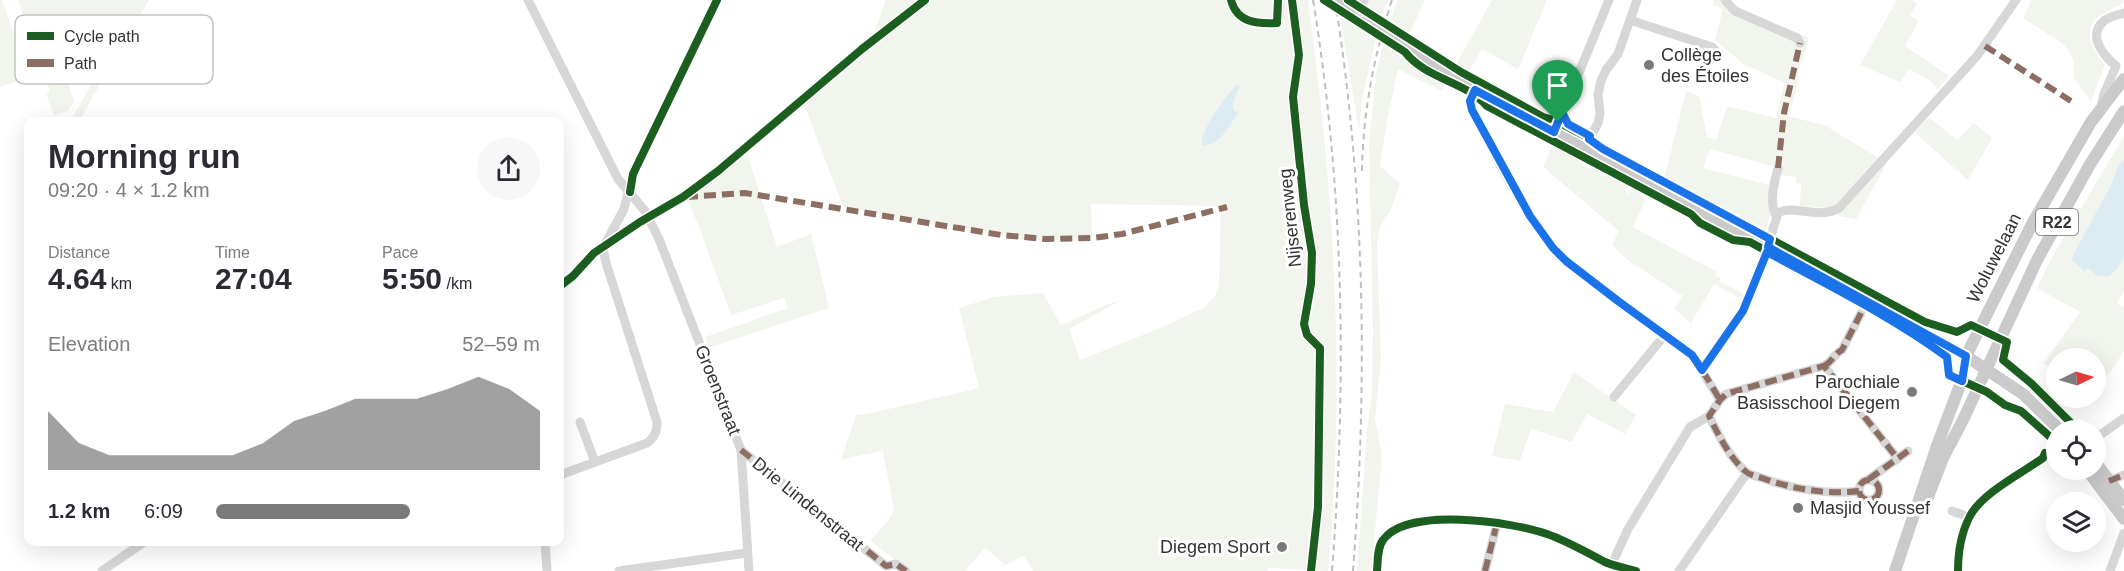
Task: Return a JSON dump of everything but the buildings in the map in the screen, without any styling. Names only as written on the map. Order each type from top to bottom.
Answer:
[{"type":"main road","points":[[1332,0],[1359,12],[1400,44],[1475,90],[1966,356],[2023,394],[2050,420]]},
{"type":"main road","name":"Woluwelaan","points":[[1895,571],[1938,443],[1962,381],[1966,356],[2031,224],[2071,155],[2100,110],[2124,79]]},
{"type":"main road","name":"R22","points":[[1903,571],[1934,479],[2050,234],[2124,111]]},
{"type":"main road","points":[[2106,477],[2124,500]]},
{"type":"main road","points":[[2095,480],[2124,519]]},
{"type":"street","name":"Groenstraat","points":[[528,0],[618,180],[648,217],[659,239],[741,450],[749,571]]},
{"type":"street","points":[[564,474],[647,443],[653,439],[657,428],[603,248],[624,209],[633,174],[717,0]]},
{"type":"street","points":[[1554,132],[1609,0]]},
{"type":"street","points":[[1584,149],[1598,123],[1600,114],[1598,93],[1601,81],[1618,54],[1637,0]]},
{"type":"street","points":[[1725,0],[1735,11],[1797,38],[1800,43]]},
{"type":"street","points":[[1776,216],[1784,210],[1819,214],[1839,208],[1985,46],[2016,0]]},
{"type":"street","points":[[2100,110],[2116,66],[2102,52],[2096,36],[2103,22],[2124,13]]},
{"type":"street","points":[[1630,20],[1712,47],[1716,59]]},
{"type":"street","points":[[1475,90],[1470,101],[1472,110],[1530,216],[1553,248],[1566,261],[1692,355],[1720,400]]},
{"type":"street","points":[[1562,112],[1568,124],[1590,136]]},
{"type":"street","points":[[648,217],[683,197],[725,165]]},
{"type":"street","points":[[1702,370],[1743,311],[1768,247],[1776,216],[1773,193],[1778,168]]},
{"type":"street","points":[[1612,564],[1628,529],[1690,427],[1709,416],[1726,394],[1832,362],[1836,353],[1842,350],[1861,313]]},
{"type":"street","points":[[1614,397],[1664,336]]},
{"type":"street","points":[[1824,366],[1898,459]]},
{"type":"street","points":[[1709,416],[1725,449],[1747,473],[1781,485],[1839,493],[1859,491]]},
{"type":"street","points":[[2106,431],[2124,418]]},
{"type":"street","points":[[580,422],[595,462]]},
{"type":"street","name":"Drie Lindenstraat","points":[[741,450],[885,568],[896,564],[906,571]]},
{"type":"street","points":[[1859,491],[1863,482],[1908,450]]},
{"type":"street","points":[[1958,571],[1959,548],[1969,517],[1979,505],[2043,458],[2046,453]]},
{"type":"street","points":[[1679,571],[1747,473]]},
{"type":"street","points":[[2109,481],[2124,475]]},
{"type":"street","points":[[1859,491],[1867,500],[1877,497],[1879,486],[1869,479]]},
{"type":"street","points":[[1311,571],[1317,511]]},
{"type":"street","points":[[1952,511],[1969,517]]},
{"type":"street","points":[[1377,571],[1379,548],[1388,535],[1427,520],[1453,518],[1497,523],[1546,534],[1612,564],[1636,571]]},
{"type":"street","points":[[1485,571],[1497,523]]},
{"type":"street","points":[[2110,571],[2124,533]]},
{"type":"street","points":[[102,571],[138,546]]},
{"type":"street","points":[[545,546],[547,571]]},
{"type":"street","points":[[619,571],[747,553]]},
{"type":"shaded area","points":[[0,0],[2,0],[15,38],[15,82],[0,87]]},
{"type":"shaded area","points":[[18,0],[149,0],[140,15],[23,15]]},
{"type":"shaded area","points":[[886,0],[1308,0],[1325,142],[1334,285],[1336,428],[1328,571],[1268,568],[1267,571],[1033,571],[1024,556],[1005,565],[985,548],[965,571],[911,571],[870,541],[894,510],[883,451],[841,459],[856,415],[979,388],[959,308],[994,297],[1043,293],[1061,325],[1120,301],[1069,329],[1080,360],[1165,326],[1205,307],[1215,296],[1219,285],[1221,206],[1091,204],[1092,240],[1025,240],[880,216],[878,213],[843,207],[804,104],[747,154],[777,247],[811,234],[829,308],[709,348],[705,337],[788,308],[784,298],[731,315],[698,224],[685,196],[691,188],[730,161],[872,38]]},
{"type":"shaded area","points":[[1357,0],[1388,0],[1382,17]]},
{"type":"shaded area","points":[[1398,0],[1425,0],[1409,35],[1390,22]]},
{"type":"shaded area","points":[[1492,0],[1547,0],[1518,69],[1482,49],[1468,73],[1455,66]]},
{"type":"shaded area","points":[[1713,0],[1729,0],[1744,12],[1809,38],[1789,116],[1826,126],[1887,163],[1856,219],[1839,216],[1833,208],[1800,206],[1801,184],[1796,183],[1796,177],[1779,175],[1780,168],[1710,149],[1703,168],[1773,186],[1771,213],[1765,233],[1664,179],[1686,91],[1699,96],[1707,137],[1716,140],[1727,106],[1776,118],[1784,83],[1742,63],[1715,40],[1723,9],[1713,5]]},
{"type":"shaded area","points":[[1897,0],[1912,0],[1917,4],[1910,16],[1919,21],[1905,46],[1949,76],[1938,89],[1928,79],[1909,69],[1900,82],[1860,65]]},
{"type":"shaded area","points":[[2032,0],[2124,0],[2120,5],[2100,16],[2093,22],[2090,29],[2091,43],[2105,65],[2091,101],[2074,78],[2074,62],[2065,45],[2023,18]]},
{"type":"shaded area","points":[[1340,16],[1375,40],[1362,101],[1359,130]]},
{"type":"shaded area","points":[[1383,44],[1445,85],[1442,91],[1398,69],[1387,121],[1380,166],[1400,184],[1390,211],[1380,226],[1377,243],[1381,360],[1375,418],[1382,457],[1371,571],[1357,571],[1367,429],[1372,393],[1369,144],[1376,76]]},
{"type":"shaded area","points":[[47,84],[68,84],[74,101],[68,111],[54,115],[46,94],[50,92]]},
{"type":"shaded area","points":[[92,84],[100,84],[81,117],[73,117]]},
{"type":"shaded area","points":[[1237,85],[1240,86],[1233,102],[1233,109],[1238,113],[1220,138],[1203,146],[1201,141],[1212,118]]},
{"type":"shaded area","points":[[1929,117],[1957,140],[1974,123],[1992,138],[1968,180],[1914,132]]},
{"type":"shaded area","points":[[2124,136],[2124,160],[2118,166],[2111,185],[2071,259],[2085,271],[2087,267],[2118,268],[2124,258],[2124,291],[2117,303],[2124,307],[2124,351],[2106,377],[2106,348],[2055,348],[2080,312],[2037,288],[2056,250]]},
{"type":"shaded area","points":[[1553,145],[1583,160],[1581,164],[1588,168],[1591,164],[1600,169],[1598,173],[1605,176],[1607,173],[1628,185],[1625,191],[1628,194],[1632,187],[1639,191],[1645,201],[1633,227],[1717,272],[1715,276],[1721,278],[1719,282],[1745,294],[1743,300],[1714,284],[1691,323],[1674,309],[1683,296],[1626,259],[1612,245],[1619,231],[1543,167]]},
{"type":"shaded area","points":[[2124,160],[2124,258],[2109,276],[2098,276],[2088,268],[2085,272],[2071,259],[2111,185],[2118,166]]},
{"type":"shaded area","points":[[1574,372],[1636,415],[1625,434],[1587,414],[1572,442],[1531,429],[1520,461],[1492,456],[1505,404],[1553,412]]},
{"type":"railway","points":[[1313,0],[1331,142],[1340,285],[1340,428],[1332,571]]},
{"type":"railway","points":[[1335,0],[1353,142],[1361,285],[1361,428],[1353,571]]},
{"type":"railway","points":[[1362,171],[1371,84],[1392,0]]},
{"type":"marked path","points":[[1778,168],[1784,113],[1800,43]]},
{"type":"marked path","points":[[1985,46],[2071,101]]},
{"type":"marked path","points":[[686,197],[745,193],[1001,235],[1046,239],[1093,238],[1122,234],[1227,207]]},
{"type":"marked path","points":[[1824,366],[1842,350],[1861,313]]},
{"type":"marked path","points":[[1664,336],[1691,356],[1720,400]]},
{"type":"marked path","points":[[1859,491],[1810,490],[1748,473],[1729,452],[1709,416],[1726,394],[1824,366],[1898,459]]},
{"type":"marked path","points":[[741,450],[886,566],[896,564],[906,571]]},
{"type":"marked path","points":[[1869,479],[1908,451]]},
{"type":"marked path","points":[[2109,481],[2124,475]]},
{"type":"marked path","points":[[1865,480],[1873,480],[1879,486],[1879,490],[1879,494],[1873,500],[1865,500],[1859,494],[1859,486],[1865,480]]},
{"type":"marked path","points":[[1485,571],[1497,523]]},
{"type":"cycle path","points":[[630,192],[633,174],[717,0]]},
{"type":"cycle path","points":[[564,283],[594,253],[683,197],[718,171],[862,49],[925,0]]},
{"type":"cycle path","points":[[1231,0],[1234,8],[1243,18],[1270,23],[1277,23],[1278,0]]},
{"type":"cycle path","name":"Nijserenweg","points":[[1292,0],[1299,55],[1293,97],[1304,205],[1312,253],[1311,284],[1304,324],[1307,335],[1320,348],[1318,507],[1311,571]]},
{"type":"cycle path","points":[[1324,0],[1405,52],[1424,68],[1468,91],[1487,106],[1691,214],[1700,223],[1733,240],[1750,242],[1899,326],[1947,357],[1949,375],[2021,411],[2046,433]]},
{"type":"cycle path","points":[[1348,0],[1461,72],[1543,117],[1554,120],[1585,136],[1603,149],[1925,322],[1957,332],[1971,325],[2007,342],[2003,360],[2032,384],[2068,420]]},
{"type":"cycle path","points":[[1473,113],[1514,191],[1552,245],[1566,261],[1664,336]]},
{"type":"cycle path","points":[[1958,571],[1962,536],[1970,516],[1993,491],[2043,458],[2045,453]]},
{"type":"cycle path","points":[[1377,571],[1378,555],[1383,540],[1396,529],[1414,523],[1436,520],[1486,522],[1531,529],[1569,543],[1605,562],[1636,571]]},
{"type":"place","name":"Collège des Étoiles","points":[[1649,65]]},
{"type":"place","name":"Parochiale Basisschool Diegem","points":[[1912,392]]},
{"type":"place","name":"Masjid Youssef","points":[[1798,508]]},
{"type":"place","name":"Diegem Sport","points":[[1282,547]]},
{"type":"route","points":[[1475,90],[1554,132],[1558,122],[1562,112],[1568,124],[1590,136],[1589,139],[1603,149],[1770,239],[1768,247],[1966,356],[1962,381],[1949,375],[1947,357],[1933,346],[1869,306],[1767,252],[1743,311],[1702,370],[1692,355],[1566,261],[1553,248],[1522,203],[1474,116],[1470,101],[1475,90]]}]
